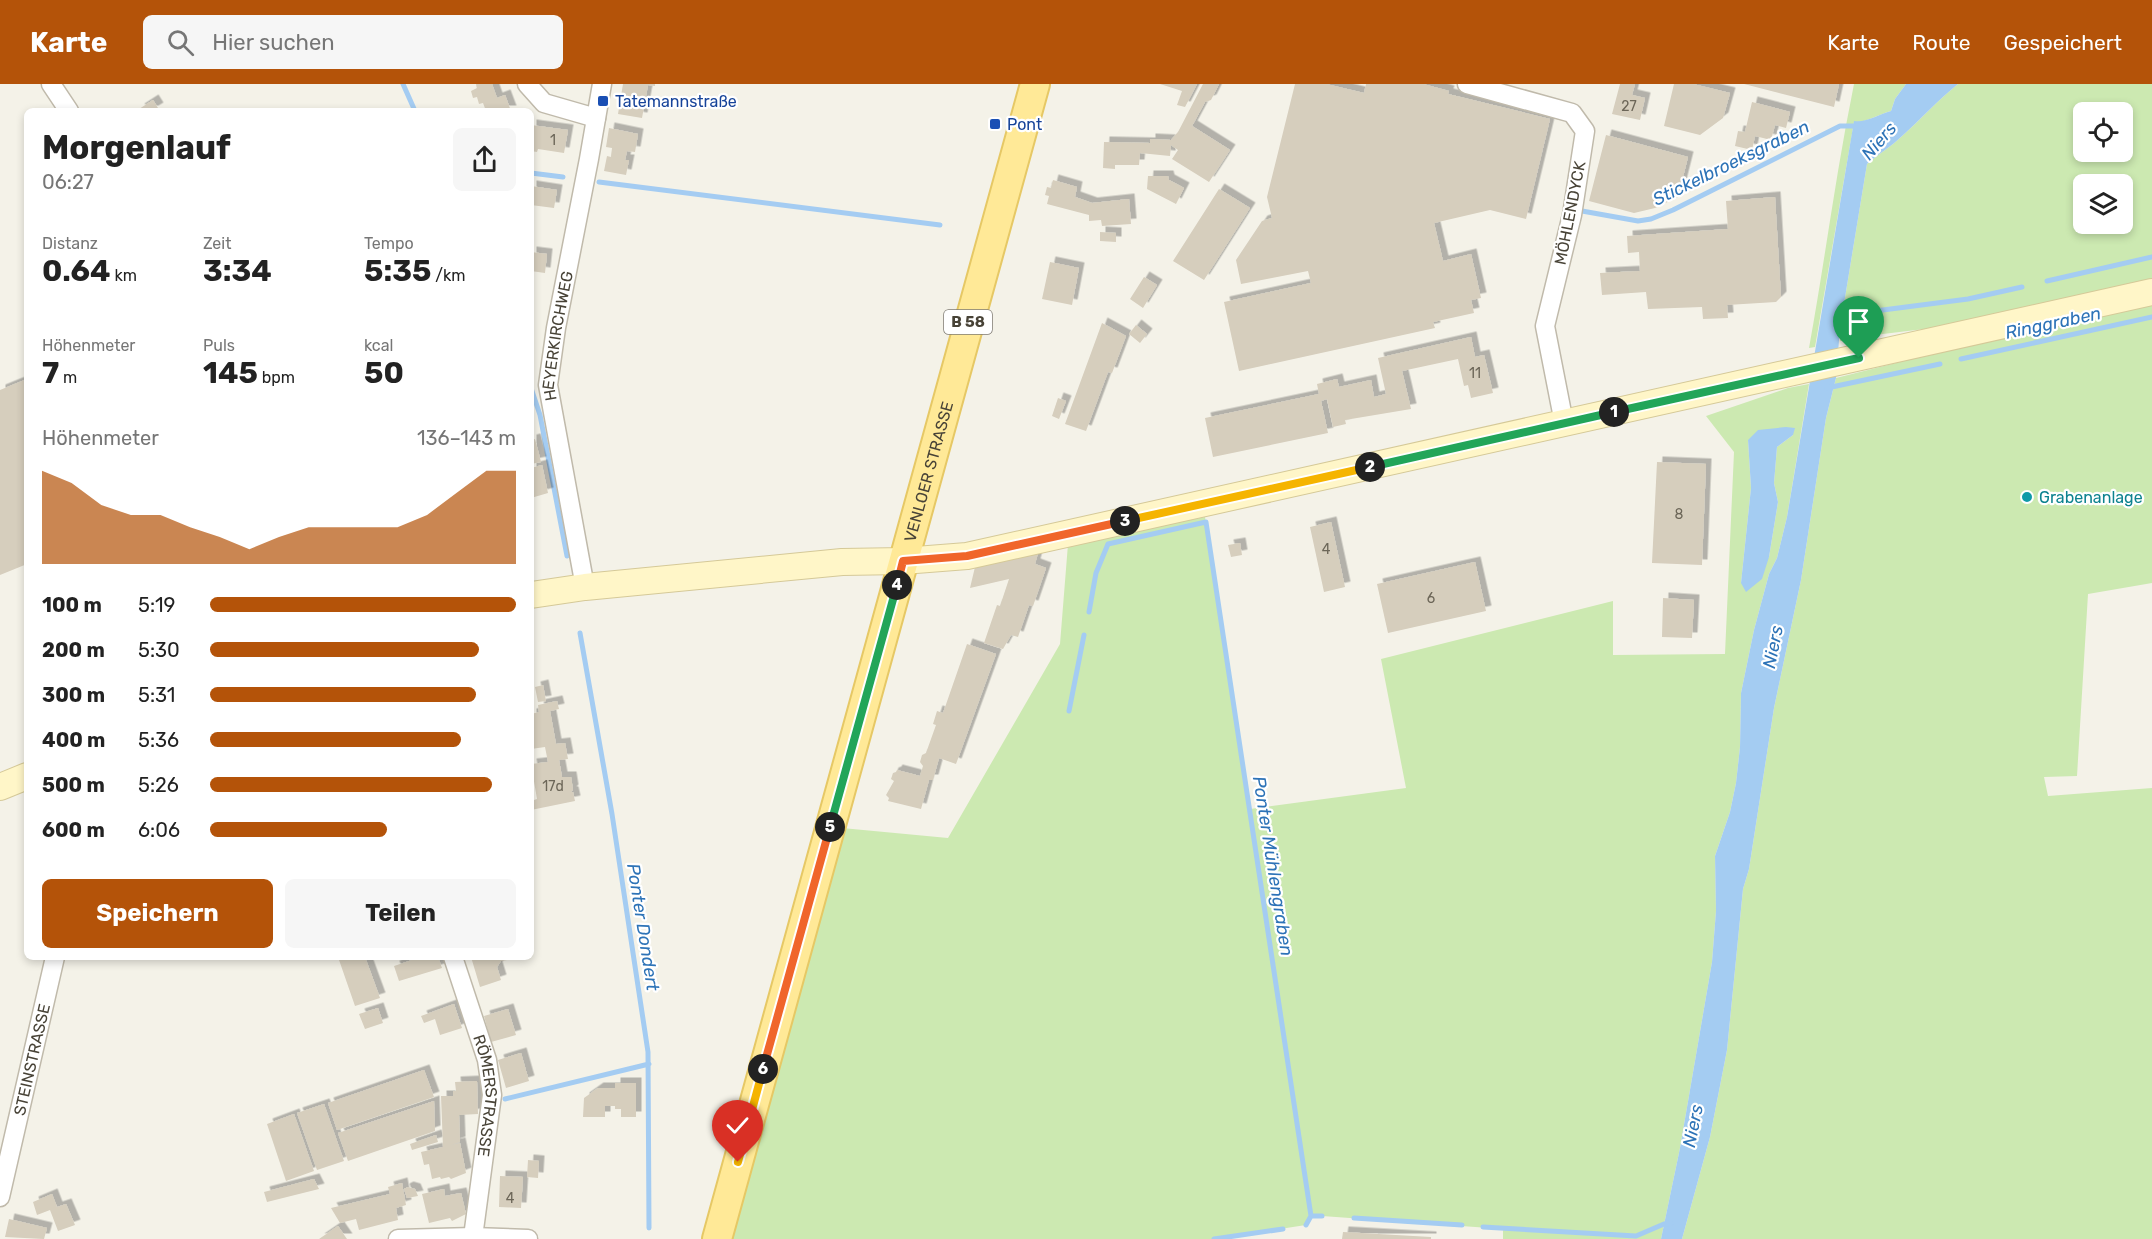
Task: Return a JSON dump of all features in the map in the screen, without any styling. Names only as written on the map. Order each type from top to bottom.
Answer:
[{"type":"main road","name":"VENLOER STRASSE","points":[[717,1239],[1035,84]]},
{"type":"street","points":[[51,84],[67,108]]},
{"type":"street","points":[[527,84],[544,103],[596,118]]},
{"type":"street","name":"HEYERKIRCHWEG","points":[[585,587],[548,385],[556,328],[602,84]]},
{"type":"street","name":"MÖHLENDYCK","points":[[1467,84],[1572,113],[1585,131],[1572,215],[1545,326],[1564,423]]},
{"type":"street","points":[[534,595],[585,587],[842,562],[903,561],[967,556],[2152,292]]},
{"type":"street","points":[[0,787],[24,777]]},
{"type":"street","name":"STEINSTRASSE","points":[[0,1197],[54,960]]},
{"type":"street","name":"RÖMERSTRASSE","points":[[454,960],[487,1060],[492,1095],[472,1237]]},
{"type":"street","points":[[398,1239],[472,1237],[528,1239]]},
{"type":"green space","points":[[1854,84],[1906,84],[1895,99],[1891,111],[1868,120],[1854,122],[1815,347],[1809,348],[1842,150]]},
{"type":"green space","points":[[1958,84],[2152,84],[2152,290],[2041,315],[1840,341],[1840,328],[1867,164],[1897,141]]},
{"type":"green space","points":[[2152,301],[2152,583],[2088,594],[2077,776],[2044,777],[2048,796],[2152,788],[2152,1239],[1682,1239],[1710,1137],[1727,1050],[1743,889],[1749,869],[1774,708],[1801,580],[1826,418],[1836,378]]},
{"type":"green space","points":[[1809,384],[1787,517],[1777,558],[1769,574],[1754,630],[1741,693],[1740,747],[1736,783],[1730,812],[1715,856],[1716,911],[1712,962],[1680,1148],[1661,1239],[1503,1239],[1503,1229],[1311,1216],[1306,1225],[1214,1239],[730,1239],[842,828],[948,838],[1060,644],[1068,544],[1205,517],[1250,809],[1406,788],[1381,659],[1613,601],[1613,655],[1725,654],[1734,452],[1706,416],[1788,388]],"holes":[[[1793,435],[1777,447],[1774,483],[1778,502],[1769,557],[1741,583],[1751,488],[1748,440]]]},
{"type":"water","name":"Niers","points":[[1906,84],[1958,84],[1897,141],[1867,164],[1840,328],[1836,378],[1826,418],[1801,580],[1774,708],[1749,869],[1743,889],[1727,1050],[1710,1137],[1682,1239],[1661,1239],[1680,1148],[1712,962],[1716,911],[1715,856],[1730,812],[1736,783],[1740,747],[1741,693],[1754,630],[1769,574],[1777,558],[1787,517],[1854,121],[1868,120],[1891,111],[1895,99]]},
{"type":"water","points":[[1795,428],[1793,435],[1777,447],[1774,483],[1778,502],[1769,557],[1762,579],[1746,592],[1741,583],[1751,488],[1748,440],[1758,430]]},
{"type":"building","points":[[476,84],[492,84],[497,98],[505,95],[510,108],[485,108],[483,103],[479,104],[477,97],[473,98],[471,91],[477,88]]},
{"type":"building","points":[[623,84],[655,84],[655,86],[648,85],[642,118],[618,114]]},
{"type":"building","points":[[1160,84],[1197,84],[1185,107],[1177,105],[1182,91]]},
{"type":"building","points":[[1203,84],[1219,84],[1211,100],[1205,102],[1192,126],[1230,150],[1209,182],[1172,159],[1178,150],[1171,145],[1170,156],[1140,153],[1139,165],[1115,165],[1115,169],[1103,168],[1104,142],[1150,143],[1150,139],[1171,140],[1178,132]]},
{"type":"building","points":[[1295,84],[1326,84],[1364,93],[1366,84],[1423,84],[1449,91],[1448,94],[1550,119],[1526,219],[1490,210],[1434,223],[1443,261],[1471,254],[1481,298],[1471,300],[1474,313],[1433,322],[1435,328],[1239,371],[1224,302],[1311,283],[1308,271],[1241,284],[1236,260],[1262,221],[1272,218],[1267,197]]},
{"type":"building","points":[[1620,84],[1635,84],[1632,95],[1645,98],[1640,120],[1612,114]]},
{"type":"building","points":[[1674,84],[1693,84],[1730,93],[1723,118],[1700,135],[1664,126]]},
{"type":"building","points":[[1744,84],[1839,84],[1834,107]]},
{"type":"building","points":[[153,100],[158,108],[141,108]]},
{"type":"building","points":[[1752,102],[1790,112],[1786,128],[1775,125],[1771,140],[1755,136],[1752,150],[1735,146],[1738,131],[1745,132]]},
{"type":"building","points":[[534,125],[568,130],[564,153],[538,149],[537,152],[534,152]]},
{"type":"building","points":[[609,128],[638,134],[635,152],[627,151],[625,160],[629,160],[626,175],[604,171],[607,156],[611,157],[612,148],[606,147]]},
{"type":"building","points":[[1606,135],[1688,157],[1678,197],[1655,208],[1634,213],[1589,201]]},
{"type":"building","points":[[1148,176],[1168,176],[1169,180],[1184,188],[1176,204],[1147,189]]},
{"type":"building","points":[[1053,180],[1077,187],[1075,197],[1092,203],[1129,199],[1131,224],[1102,226],[1101,220],[1089,221],[1089,215],[1047,204],[1049,196],[1045,195],[1047,187],[1051,188]]},
{"type":"building","points":[[534,186],[557,190],[554,208],[534,205]]},
{"type":"building","points":[[1219,189],[1250,208],[1204,280],[1173,261]]},
{"type":"building","points":[[1775,197],[1781,297],[1776,302],[1727,305],[1728,318],[1703,319],[1702,307],[1648,309],[1646,292],[1602,295],[1600,273],[1640,271],[1639,252],[1628,253],[1627,236],[1728,229],[1726,201]]},
{"type":"building","points":[[1100,232],[1116,233],[1116,242],[1100,241]]},
{"type":"building","points":[[534,252],[547,254],[545,273],[534,271]]},
{"type":"building","points":[[1050,262],[1079,268],[1072,305],[1042,299]]},
{"type":"building","points":[[1144,277],[1157,285],[1143,308],[1130,299]]},
{"type":"building","points":[[1102,323],[1126,336],[1112,373],[1108,372],[1086,431],[1065,424]]},
{"type":"building","points":[[1136,325],[1147,334],[1140,343],[1129,334]]},
{"type":"building","points":[[1471,337],[1475,357],[1484,355],[1493,393],[1471,398],[1468,385],[1464,386],[1458,359],[1402,371],[1411,409],[1345,420],[1346,424],[1333,427],[1327,399],[1321,401],[1328,433],[1213,457],[1205,418],[1319,394],[1317,384],[1337,379],[1339,387],[1371,380],[1374,397],[1386,394],[1378,358]]},
{"type":"building","points":[[24,380],[24,565],[0,575],[0,390]]},
{"type":"building","points":[[1058,398],[1066,401],[1059,419],[1052,416]]},
{"type":"building","points":[[534,439],[541,462],[534,463]]},
{"type":"building","points":[[1657,462],[1706,464],[1702,565],[1652,563]]},
{"type":"building","points":[[542,465],[548,493],[534,497],[534,467]]},
{"type":"building","points":[[1331,522],[1345,587],[1324,592],[1310,527]]},
{"type":"building","points":[[1240,543],[1242,555],[1231,557],[1228,545]]},
{"type":"building","points":[[1038,553],[1035,564],[1046,568],[1033,606],[1029,605],[1018,637],[1011,635],[1003,649],[984,643],[1009,579],[970,588],[975,567]]},
{"type":"building","points":[[1475,562],[1486,611],[1388,633],[1377,584]]},
{"type":"building","points":[[1663,598],[1694,600],[1692,638],[1662,637]]},
{"type":"building","points":[[967,644],[996,654],[956,764],[939,758],[933,780],[929,780],[921,809],[888,801],[889,798],[886,795],[894,781],[891,779],[893,773],[897,770],[920,776],[923,766],[920,762],[922,755],[926,753],[936,725],[933,724],[937,711],[943,713]]},
{"type":"building","points":[[543,685],[546,701],[538,702],[535,687]]},
{"type":"building","points":[[557,701],[559,709],[550,711],[556,744],[565,743],[568,759],[559,760],[562,777],[571,777],[573,790],[571,792],[573,792],[575,801],[534,809],[534,800],[537,799],[534,764],[548,762],[545,747],[534,749],[534,713],[539,712],[538,705]]},
{"type":"building","points":[[339,960],[366,960],[380,998],[355,1006]]},
{"type":"building","points":[[412,960],[439,960],[442,968],[399,981],[394,966]]},
{"type":"building","points":[[472,960],[507,960],[501,961],[497,967],[501,980],[480,987]]},
{"type":"building","points":[[454,1004],[462,1028],[440,1035],[435,1019],[424,1023],[421,1016]]},
{"type":"building","points":[[378,1008],[383,1023],[365,1029],[359,1014]]},
{"type":"building","points":[[508,1009],[516,1035],[491,1042],[484,1016]]},
{"type":"building","points":[[521,1053],[529,1081],[506,1088],[498,1060]]},
{"type":"building","points":[[424,1070],[434,1097],[337,1130],[328,1103]]},
{"type":"building","points":[[477,1081],[478,1114],[459,1115],[460,1142],[451,1145],[460,1143],[466,1173],[451,1179],[440,1177],[432,1179],[429,1164],[424,1165],[421,1152],[443,1147],[441,1096],[453,1096],[453,1091],[456,1091],[455,1082]]},
{"type":"building","points":[[615,1083],[636,1083],[636,1117],[621,1117],[621,1109],[615,1109],[615,1106],[605,1106],[605,1117],[583,1117],[584,1098],[598,1088],[615,1088]]},
{"type":"building","points":[[434,1101],[435,1131],[348,1161],[338,1133]]},
{"type":"building","points":[[324,1104],[344,1161],[317,1170],[297,1113]]},
{"type":"building","points":[[294,1114],[314,1171],[286,1181],[267,1124]]},
{"type":"building","points":[[436,1135],[438,1142],[412,1150],[410,1144]]},
{"type":"building","points":[[528,1160],[539,1161],[538,1178],[527,1177]]},
{"type":"building","points":[[500,1176],[523,1177],[521,1208],[499,1207]]},
{"type":"building","points":[[314,1179],[319,1189],[267,1202],[264,1192]]},
{"type":"building","points":[[402,1183],[406,1205],[396,1208],[398,1220],[359,1230],[356,1219],[340,1223],[331,1208],[390,1194],[388,1187]]},
{"type":"building","points":[[408,1187],[415,1189],[418,1196],[407,1198],[404,1189]]},
{"type":"building","points":[[444,1189],[445,1196],[461,1193],[466,1214],[452,1221],[450,1218],[429,1223],[422,1194]]},
{"type":"building","points":[[52,1194],[57,1207],[66,1204],[75,1225],[58,1231],[50,1210],[37,1215],[33,1202]]},
{"type":"building","points":[[9,1219],[47,1228],[44,1239],[5,1237]]},
{"type":"building","points":[[338,1226],[347,1239],[319,1239]]},
{"type":"building","points":[[1343,1232],[1431,1237],[1431,1239],[1342,1239]]},
{"type":"waterway","name":"Ponter Dondert","points":[[403,84],[414,108]]},
{"type":"waterway","name":"Stickelbroeksgraben","points":[[1582,211],[1638,221],[1651,219],[1840,126],[1860,126]]},
{"type":"waterway","points":[[534,173],[563,177]]},
{"type":"waterway","points":[[599,182],[940,225]]},
{"type":"waterway","points":[[2047,281],[2152,257]]},
{"type":"waterway","points":[[1875,311],[1968,299],[2022,287]]},
{"type":"waterway","name":"Ringgraben","points":[[1961,359],[2152,317]]},
{"type":"waterway","name":"Ringgraben","points":[[1827,388],[1940,364]]},
{"type":"waterway","name":"Ponter Dondert","points":[[534,397],[540,415],[567,556]]},
{"type":"waterway","name":"Ponter Mühlengraben","points":[[1089,612],[1096,573],[1108,544],[1206,522],[1311,1216]]},
{"type":"waterway","name":"Ponter Dondert","points":[[580,633],[612,814],[648,1052],[649,1228]]},
{"type":"waterway","points":[[1069,711],[1084,635]]},
{"type":"waterway","points":[[505,1099],[649,1064]]},
{"type":"waterway","name":"Ponter Mühlengraben","points":[[1306,1225],[1311,1216],[1322,1216]]},
{"type":"waterway","points":[[1354,1218],[1462,1225]]},
{"type":"waterway","points":[[1483,1227],[1636,1236],[1671,1223]]},
{"type":"waterway","points":[[1214,1239],[1283,1229]]},
{"type":"place","name":"Tatemannstraße","points":[[603,101]]},
{"type":"place","name":"Pont","points":[[995,124]]},
{"type":"place","name":"Grabenanlage","points":[[2027,497]]},
{"type":"route","points":[[738,1162],[903,561],[967,556],[1859,358]]}]
